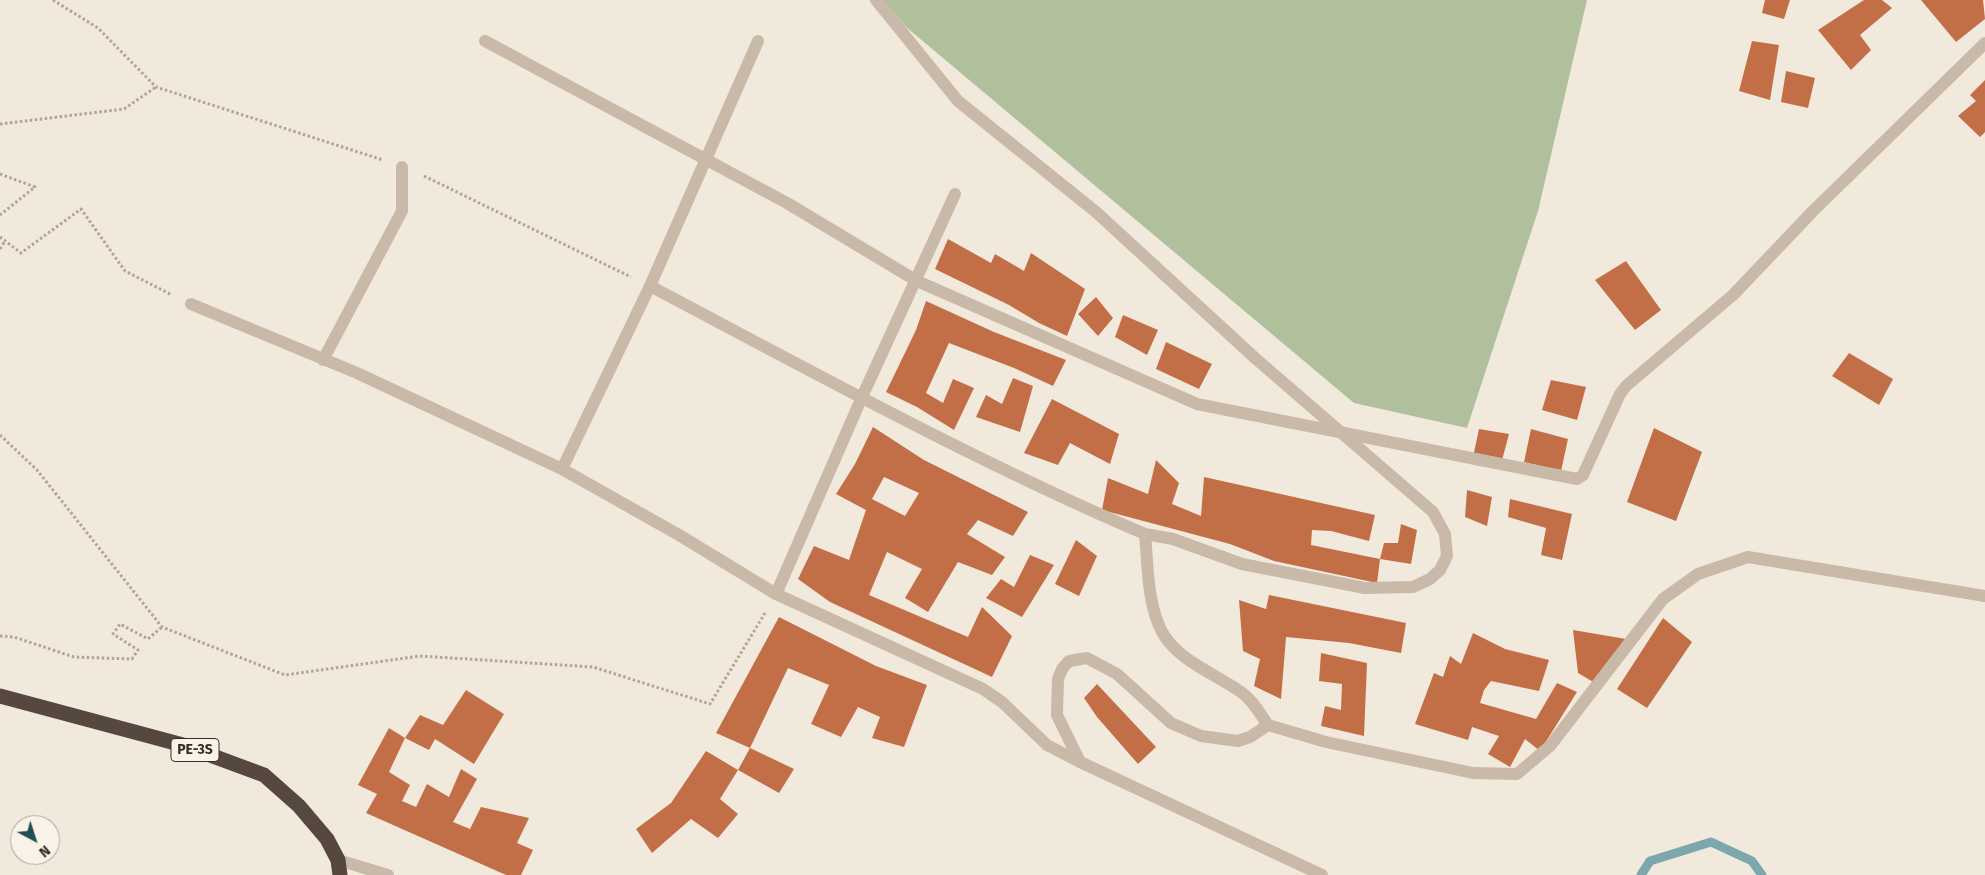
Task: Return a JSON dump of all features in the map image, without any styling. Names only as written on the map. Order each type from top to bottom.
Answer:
[{"type":"highway","name":"PE-3S","points":[[0,696],[183,745],[264,775],[299,806],[327,839],[338,860],[340,875]]},
{"type":"street","points":[[650,286],[862,397],[1070,502],[1145,534],[1173,539],[1242,564],[1365,588],[1413,587],[1430,579],[1440,570],[1447,556],[1445,534],[1433,512],[1340,433],[1096,212],[958,101],[876,0]]},
{"type":"street","points":[[485,40],[705,158],[917,281],[1197,404],[1577,479],[1581,478],[1620,394],[1626,386],[1726,301],[1854,170],[1985,43]]},
{"type":"street","points":[[562,469],[650,286],[758,41]]},
{"type":"street","points":[[323,360],[402,211],[402,167]]},
{"type":"street","points":[[776,594],[862,397],[917,281],[954,194]]},
{"type":"street","points":[[191,304],[323,360],[562,469],[679,535],[776,594],[983,689],[1002,702],[1047,745],[1322,875]]},
{"type":"street","points":[[1145,534],[1150,597],[1162,632],[1173,646],[1204,670],[1243,693],[1268,725],[1326,742],[1473,773],[1517,774],[1527,768],[1550,746],[1663,599],[1698,574],[1748,557],[1985,596]]},
{"type":"street","points":[[1080,762],[1057,715],[1058,679],[1062,669],[1069,662],[1077,658],[1087,658],[1117,674],[1171,723],[1201,736],[1238,742],[1250,737],[1268,725]]},
{"type":"street","points":[[338,860],[388,875]]},
{"type":"path","points":[[0,124],[124,110],[156,87],[98,28],[53,0]]},
{"type":"path","points":[[0,174],[35,186],[0,215]]},
{"type":"path","points":[[0,237],[21,253],[81,209],[125,271],[191,304]]},
{"type":"path","points":[[0,249],[5,241]]},
{"type":"path","points":[[0,436],[37,470],[162,627],[285,675],[420,656],[593,667],[710,704],[776,594]]},
{"type":"path","points":[[0,636],[14,637],[74,657],[132,659],[138,650],[113,634],[120,624],[148,639],[162,627]]},
{"type":"green space","points":[[883,0],[1587,0],[1538,211],[1467,428],[1354,403],[906,27]]},
{"type":"building","points":[[1765,0],[1790,0],[1784,19],[1762,13]]},
{"type":"building","points":[[1864,0],[1882,0],[1892,8],[1860,35],[1871,50],[1851,70],[1818,30]]},
{"type":"building","points":[[1921,0],[1983,0],[1985,19],[1956,42]]},
{"type":"building","points":[[1752,41],[1779,45],[1770,100],[1739,91]]},
{"type":"building","points":[[1786,71],[1815,78],[1808,108],[1781,102]]},
{"type":"building","points":[[1985,80],[1985,132],[1980,137],[1958,116],[1976,101],[1970,95]]},
{"type":"building","points":[[948,239],[991,263],[995,254],[1024,271],[1031,253],[1085,289],[1067,336],[935,269]]},
{"type":"building","points":[[1626,261],[1661,310],[1635,330],[1595,280]]},
{"type":"building","points":[[1096,297],[1113,318],[1098,336],[1078,314]]},
{"type":"building","points":[[926,301],[994,332],[1066,360],[1053,386],[1014,368],[949,343],[926,393],[943,403],[953,379],[974,388],[954,430],[917,407],[886,392],[916,330]]},
{"type":"building","points":[[1123,315],[1158,330],[1147,355],[1115,337]]},
{"type":"building","points":[[1166,342],[1212,364],[1199,389],[1156,369]]},
{"type":"building","points":[[1849,353],[1893,379],[1879,405],[1832,376]]},
{"type":"building","points":[[1013,378],[1033,386],[1020,432],[976,417],[986,395],[1002,404]]},
{"type":"building","points":[[1551,380],[1586,387],[1577,420],[1542,410]]},
{"type":"building","points":[[1052,399],[1119,434],[1110,464],[1070,443],[1058,465],[1024,453]]},
{"type":"building","points":[[873,427],[924,460],[1028,512],[1013,536],[978,520],[967,534],[1005,557],[992,575],[958,562],[928,612],[905,598],[922,569],[887,552],[869,595],[968,637],[982,607],[1012,636],[992,677],[830,602],[798,579],[814,546],[849,560],[866,510],[836,494],[855,464]],"holes":[[[884,477],[919,493],[905,516],[872,499]]]},
{"type":"building","points":[[1654,428],[1702,452],[1676,521],[1627,502]]},
{"type":"building","points":[[1479,429],[1509,434],[1501,464],[1473,457]]},
{"type":"building","points":[[1531,429],[1568,439],[1561,471],[1524,462]]},
{"type":"building","points":[[1156,460],[1179,483],[1172,504],[1201,516],[1204,477],[1375,515],[1369,541],[1331,531],[1312,530],[1311,545],[1380,559],[1377,583],[1274,561],[1230,544],[1102,510],[1108,478],[1148,494]]},
{"type":"building","points":[[1467,490],[1492,497],[1487,526],[1465,517]]},
{"type":"building","points":[[1510,499],[1572,514],[1562,560],[1541,555],[1546,528],[1508,517]]},
{"type":"building","points":[[1401,524],[1417,530],[1411,564],[1380,559],[1384,543],[1398,543]]},
{"type":"building","points":[[1076,540],[1097,556],[1079,596],[1055,584]]},
{"type":"building","points":[[1030,555],[1054,565],[1022,617],[986,598],[1001,579],[1014,587]]},
{"type":"building","points":[[1269,595],[1406,623],[1401,653],[1349,643],[1286,637],[1281,699],[1254,686],[1260,659],[1243,651],[1239,600],[1266,609]]},
{"type":"building","points":[[779,617],[876,666],[927,685],[904,747],[872,738],[880,717],[858,707],[841,737],[811,724],[829,685],[788,668],[750,748],[716,733]]},
{"type":"building","points":[[1663,618],[1692,642],[1647,708],[1617,689]]},
{"type":"building","points":[[1573,630],[1626,639],[1595,683],[1578,673]]},
{"type":"building","points":[[1473,633],[1505,649],[1549,660],[1539,691],[1491,681],[1484,690],[1480,703],[1536,719],[1557,683],[1577,692],[1540,751],[1525,739],[1510,767],[1488,754],[1499,736],[1472,727],[1468,740],[1415,724],[1434,673],[1443,677],[1450,656],[1461,664]]},
{"type":"building","points":[[1321,653],[1367,663],[1364,736],[1321,726],[1325,706],[1341,710],[1342,684],[1319,681]]},
{"type":"building","points":[[1097,684],[1156,747],[1138,764],[1097,717],[1084,698]]},
{"type":"building","points":[[466,690],[504,714],[474,764],[435,739],[429,750],[405,738],[420,715],[443,725]]},
{"type":"building","points":[[389,728],[405,738],[389,772],[410,785],[402,801],[416,807],[427,784],[449,797],[461,769],[477,779],[453,822],[470,829],[481,807],[529,818],[517,843],[533,850],[521,875],[506,875],[366,813],[377,794],[358,785]]},
{"type":"building","points":[[750,748],[794,769],[779,793],[738,770]]},
{"type":"building","points":[[706,751],[738,770],[720,799],[738,814],[718,838],[691,819],[652,853],[636,829],[671,803]]},
{"type":"waterway","points":[[1641,875],[1650,861],[1711,842],[1752,861],[1762,875]]}]
